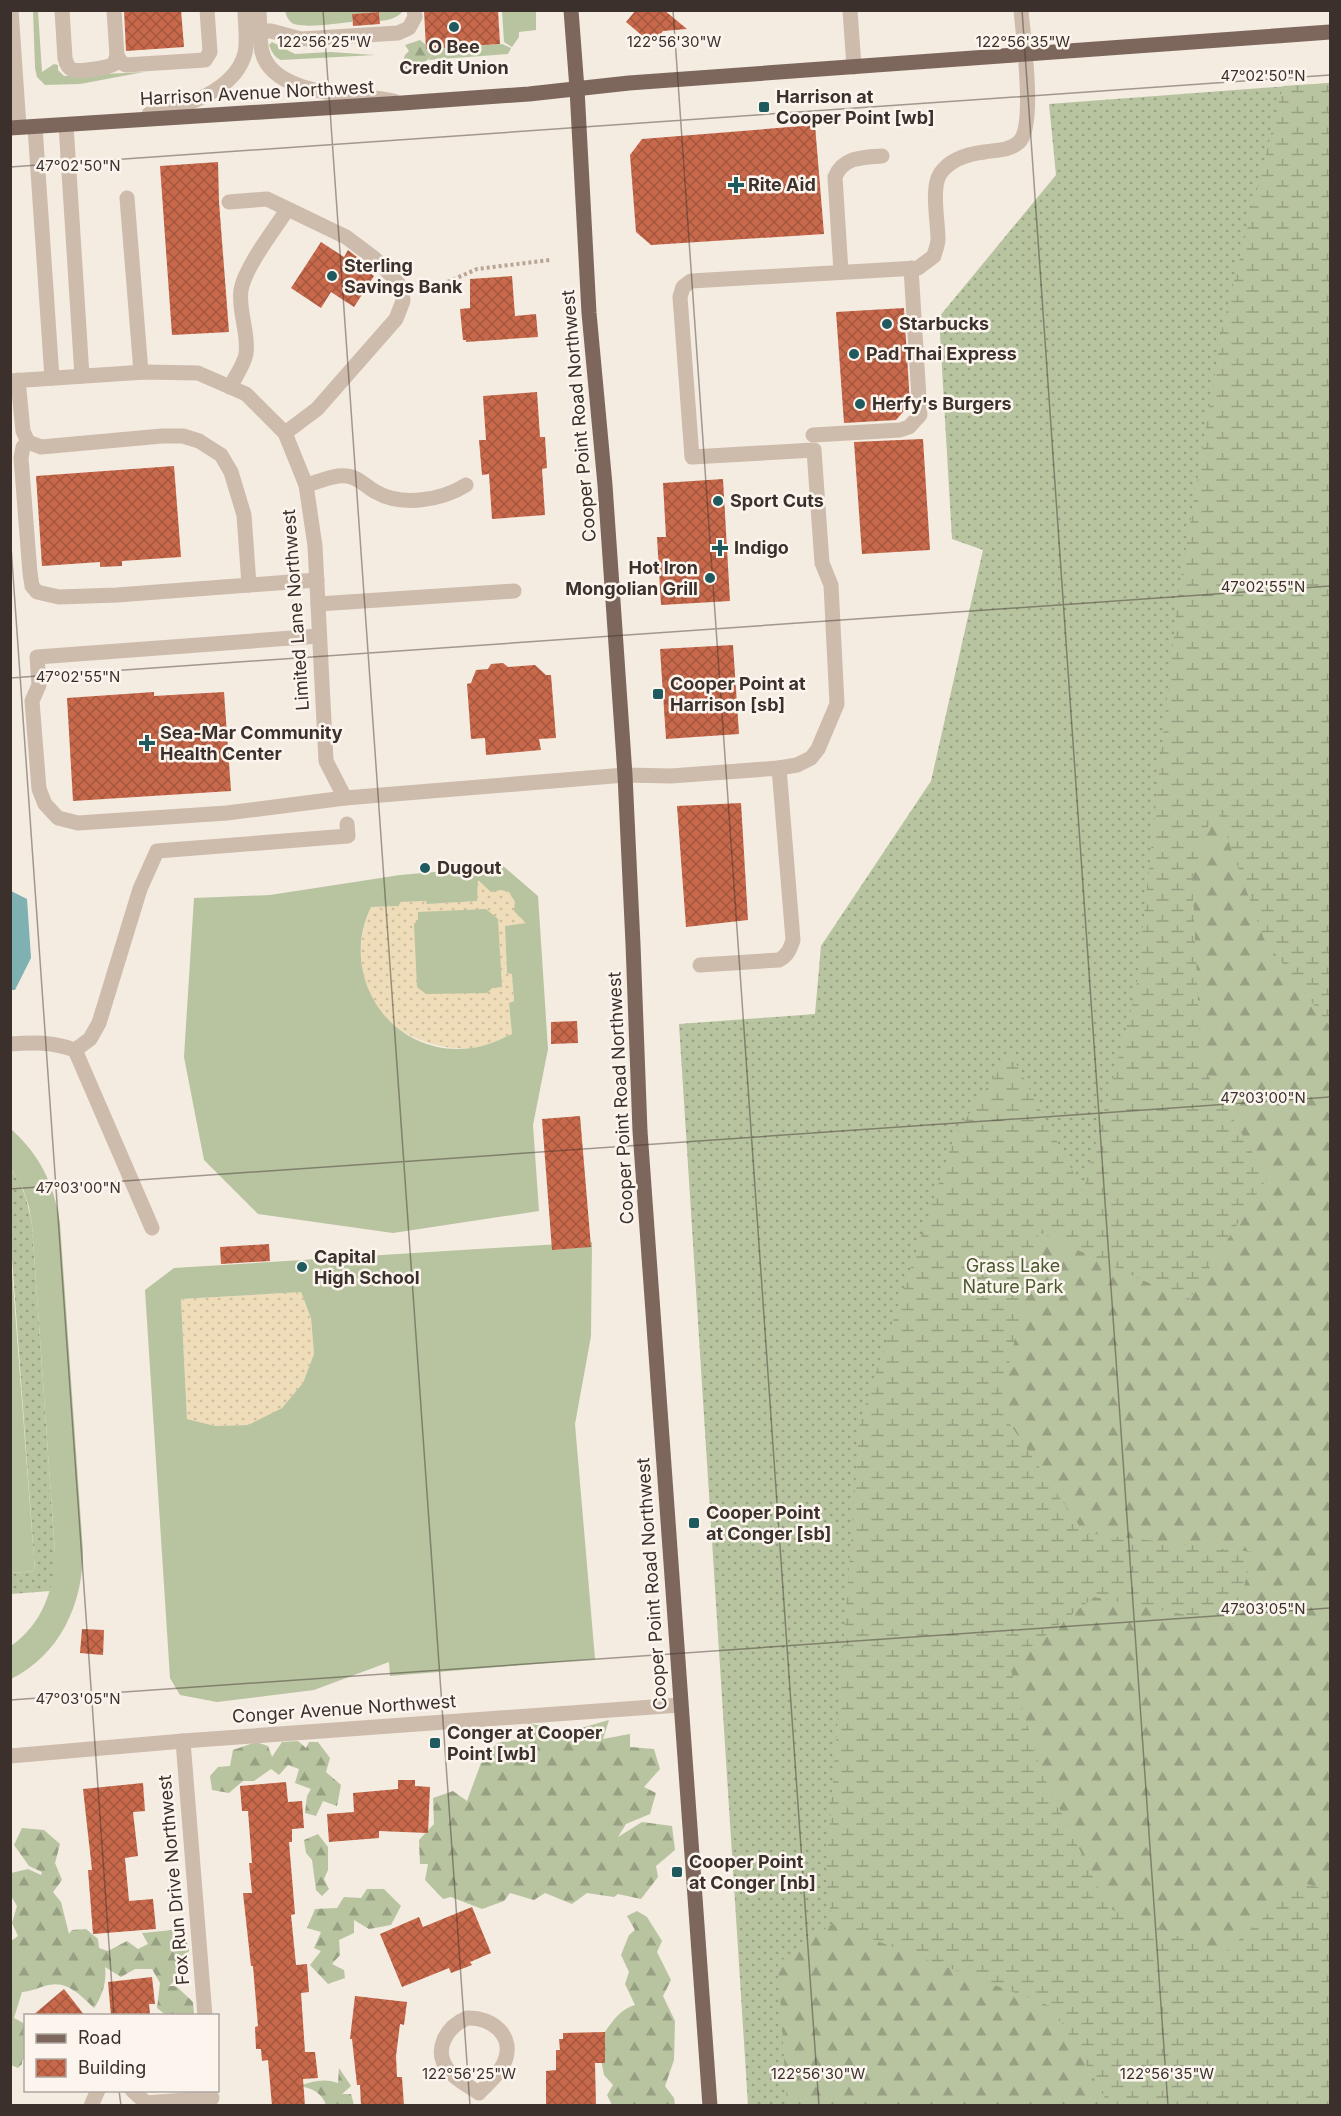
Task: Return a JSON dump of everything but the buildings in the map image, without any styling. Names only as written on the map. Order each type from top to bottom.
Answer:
[{"type":"main road","name":"Cooper Point Road Northwest","points":[[571,10],[589,313],[605,485],[625,776],[640,1131],[710,2106]]},
{"type":"main road","name":"Harrison Avenue Northwest","points":[[21,127],[402,103],[854,67],[1330,33]]},
{"type":"street","points":[[10,10],[21,127],[52,378]]},
{"type":"street","points":[[62,10],[67,65],[73,70],[109,67],[114,64],[117,56],[114,10]]},
{"type":"street","points":[[117,56],[126,65],[205,60],[210,52],[207,10]]},
{"type":"street","points":[[129,120],[185,105],[217,88],[231,77],[245,52],[244,10]]},
{"type":"street","points":[[259,10],[262,52],[269,66],[284,79],[304,88],[327,93],[374,97],[402,103]]},
{"type":"street","points":[[260,31],[271,31],[302,39],[398,33],[409,28],[415,17],[414,10]]},
{"type":"street","points":[[850,10],[854,67]]},
{"type":"street","points":[[319,636],[37,657],[39,686],[32,701],[39,789],[45,804],[58,818],[78,823],[227,813],[345,798],[625,776],[670,776],[779,768],[797,765],[811,758],[818,749],[837,704],[831,585],[822,563],[814,450],[692,457],[680,297],[683,287],[691,281],[911,268],[918,267],[934,256],[938,241],[936,196],[939,175],[955,160],[977,153],[1007,149],[1019,143],[1025,132],[1028,111],[1021,10]]},
{"type":"street","points":[[66,125],[82,376]]},
{"type":"street","points":[[841,272],[835,177],[838,170],[847,162],[857,158],[882,156]]},
{"type":"street","points":[[128,198],[141,372]]},
{"type":"street","points":[[229,202],[267,199],[346,237],[374,258],[402,289],[403,301],[396,319],[317,409],[285,433]]},
{"type":"street","points":[[230,387],[245,357],[246,346],[241,309],[242,289],[248,271],[288,210]]},
{"type":"street","points":[[813,435],[900,430],[909,427],[920,415],[911,268]]},
{"type":"street","name":"Limited Lane Northwest","points":[[14,381],[141,372],[198,373],[246,394],[285,433],[306,485],[315,546],[326,761],[345,798]]},
{"type":"street","points":[[14,381],[23,431],[28,442],[41,447],[183,436],[199,441],[221,454],[231,472],[244,515],[249,585]]},
{"type":"street","points":[[28,442],[23,447],[21,458],[30,573],[32,585],[37,592],[58,597],[317,580]]},
{"type":"street","points":[[306,485],[346,475],[358,479],[378,494],[418,500],[440,497],[455,492],[466,484]]},
{"type":"street","points":[[318,604],[514,591]]},
{"type":"street","points":[[700,965],[779,960],[786,956],[790,949],[793,940],[779,768]]},
{"type":"street","points":[[75,1050],[90,1040],[99,1023],[140,889],[157,851],[348,836],[347,824]]},
{"type":"street","points":[[10,1044],[40,1042],[75,1050],[152,1228]]},
{"type":"street","name":"Conger Avenue Northwest","points":[[10,1755],[681,1705]]},
{"type":"street","name":"Fox Run Drive Northwest","points":[[183,1741],[205,2014]]},
{"type":"street","points":[[467,2018],[487,2020],[502,2034],[506,2043],[504,2063],[480,2099],[448,2070],[441,2050],[449,2029],[467,2018]]},
{"type":"street","points":[[92,2106],[98,2092]]},
{"type":"street","points":[[133,2092],[146,2104],[212,2098]]},
{"type":"path","points":[[403,301],[477,269],[550,260]]},
{"type":"green space","points":[[33,11],[38,11],[42,72],[54,64],[58,65],[58,70],[64,76],[144,72],[80,84],[45,85],[37,77],[35,68]]},
{"type":"green space","points":[[285,11],[403,11],[396,17],[384,21],[380,21],[379,12],[352,14],[352,22],[312,26],[292,23]]},
{"type":"green space","points":[[502,11],[536,11],[536,30],[519,32],[519,37],[512,47],[504,42]]},
{"type":"green space","points":[[420,40],[431,49],[431,56],[423,67],[407,70],[402,65],[409,51],[405,45]]},
{"type":"green space","points":[[272,42],[295,54],[330,52],[375,55],[281,60],[271,50],[269,45]]},
{"type":"green space","points":[[502,44],[511,48],[508,54],[428,60],[431,56],[431,49]]},
{"type":"green space","name":"Grass Lake Nature Park","points":[[1330,83],[1330,2105],[748,2105],[679,1024],[815,1014],[821,946],[931,781],[983,550],[952,539],[939,317],[1056,175],[1049,104]]},
{"type":"green space","points":[[1330,83],[1330,1026],[1264,939],[1215,804],[1192,877],[1201,1063],[1267,1178],[1188,1301],[1039,1232],[999,1408],[1084,1533],[1253,1552],[1234,1624],[1094,1597],[1009,1664],[1041,1771],[1108,1908],[1223,1954],[1302,1883],[1330,1890],[1330,2105],[1109,2105],[1053,2007],[832,1924],[826,1875],[860,1421],[954,1137],[1010,1052],[1083,1191],[1136,991],[1178,596],[1223,325],[1283,86]]},
{"type":"green space","points":[[1215,803],[1264,939],[1330,1026],[1330,1890],[1302,1883],[1223,1954],[1108,1908],[1041,1771],[1009,1664],[1094,1597],[1234,1624],[1253,1552],[1084,1533],[999,1408],[1039,1232],[1188,1301],[1267,1178],[1201,1063],[1192,877]]},
{"type":"green space","points":[[503,866],[538,896],[548,1049],[533,1125],[539,1211],[393,1233],[258,1214],[204,1160],[184,1057],[194,898],[270,895],[400,875]],"holes":[[[478,880],[491,892],[501,890],[509,892],[515,902],[514,911],[526,923],[505,926],[507,973],[512,974],[514,1001],[509,1003],[512,1034],[472,1048],[443,1048],[418,1040],[396,1027],[379,1008],[367,985],[361,960],[362,934],[371,907],[399,906],[399,902],[426,901],[427,904],[477,901]]]},
{"type":"green space","points":[[486,909],[498,919],[502,987],[492,988],[487,993],[426,994],[417,987],[414,924],[418,920],[418,912]]},
{"type":"green space","points":[[11,1129],[30,1149],[44,1171],[54,1196],[60,1223],[83,1551],[79,1590],[65,1626],[43,1656],[28,1669],[11,1679],[11,1646],[31,1628],[44,1606],[52,1580],[55,1553],[32,1225],[23,1189],[11,1169]]},
{"type":"green space","points":[[10,1169],[22,1188],[32,1225],[55,1553],[55,1570],[50,1591],[11,1594],[11,1573],[35,1571],[11,1245]]},
{"type":"green space","points":[[592,1242],[591,1336],[575,1424],[595,1659],[390,1676],[389,1662],[314,1690],[217,1702],[180,1695],[170,1678],[145,1290],[174,1268]],"holes":[[[301,1292],[311,1318],[314,1354],[303,1383],[282,1408],[248,1425],[215,1426],[187,1419],[181,1299]]]},
{"type":"green space","points":[[10,1245],[35,1571],[11,1573],[10,1573]]},
{"type":"green space","points":[[609,1720],[603,1739],[630,1734],[630,1747],[654,1749],[660,1769],[644,1787],[656,1793],[650,1814],[626,1824],[618,1837],[642,1822],[672,1826],[675,1850],[656,1866],[658,1877],[641,1899],[618,1894],[614,1897],[587,1893],[572,1904],[545,1893],[534,1900],[510,1893],[504,1901],[482,1909],[451,1897],[443,1899],[425,1880],[428,1864],[420,1864],[419,1840],[434,1824],[433,1798],[453,1791],[467,1801],[481,1763],[497,1743],[515,1740],[528,1723],[567,1732]]},
{"type":"green space","points":[[298,1741],[306,1748],[309,1742],[318,1742],[330,1758],[326,1772],[341,1785],[337,1806],[323,1801],[316,1816],[305,1813],[307,1796],[311,1789],[295,1783],[299,1769],[288,1765],[279,1775],[271,1769],[254,1781],[243,1781],[229,1793],[212,1790],[210,1776],[218,1767],[230,1766],[233,1750],[256,1742],[268,1746],[272,1757],[282,1742]]},
{"type":"green space","points":[[22,1828],[44,1830],[60,1844],[55,1863],[62,1880],[53,1892],[61,1902],[69,1934],[72,1930],[86,1929],[98,1939],[99,1948],[108,1951],[127,1941],[138,1949],[148,1944],[142,1933],[173,1930],[186,1938],[189,1951],[178,1961],[182,1973],[169,1986],[176,1986],[193,2002],[194,2014],[165,2014],[157,2008],[160,1983],[152,1969],[135,1969],[121,1977],[105,1967],[103,1989],[94,2008],[74,1991],[62,1985],[49,1985],[22,1992],[14,2018],[24,2023],[24,2057],[18,2068],[11,2065],[11,1941],[18,1936],[12,1923],[17,1906],[11,1896],[11,1873],[28,1869],[41,1875],[42,1872],[29,1866],[14,1845]]},
{"type":"green space","points":[[318,1834],[328,1847],[328,1870],[324,1879],[329,1889],[322,1896],[316,1890],[312,1860],[306,1853],[304,1840]]},
{"type":"green space","points":[[367,1889],[384,1889],[401,1906],[391,1925],[369,1929],[354,1920],[354,1933],[339,1940],[340,1955],[332,1964],[344,1970],[345,1978],[328,1984],[310,1965],[321,1951],[314,1948],[321,1932],[307,1928],[315,1909],[337,1908],[344,1897],[361,1898]]},
{"type":"green space","points":[[637,1911],[647,1917],[662,1941],[657,1952],[671,1980],[663,1996],[675,2021],[674,2060],[665,2086],[674,2098],[675,2105],[612,2105],[607,2095],[613,2085],[604,2075],[598,2043],[618,2015],[635,2005],[625,1984],[629,1972],[621,1955],[629,1935],[635,1930],[627,1916]]},
{"type":"green space","points":[[832,1924],[1053,2007],[1109,2105],[787,2105],[778,1963]]},
{"type":"green space","points":[[339,2068],[351,2086],[342,2094],[351,2094],[354,2105],[326,2105],[316,2092],[300,2086],[319,2081],[338,2083]]},
{"type":"sand","points":[[478,879],[509,892],[527,923],[505,926],[507,973],[512,973],[514,1001],[509,1003],[512,1034],[472,1048],[438,1045],[418,1039],[399,1029],[384,1016],[373,1001],[366,984],[361,946],[364,926],[371,907],[398,906],[399,902],[427,901],[427,904],[477,901]]},
{"type":"sand","points":[[301,1292],[311,1318],[314,1354],[303,1383],[282,1408],[248,1425],[215,1426],[187,1419],[181,1299]]},
{"type":"water","points":[[11,891],[27,899],[31,958],[15,990],[11,990]]},
{"type":"place","name":"O Bee Credit Union","points":[[454,27]]},
{"type":"place","name":"Harrison at Cooper Point [wb]","points":[[764,107]]},
{"type":"place","name":"Rite Aid","points":[[736,185]]},
{"type":"place","name":"Sterling Savings Bank","points":[[332,276]]},
{"type":"place","name":"Starbucks","points":[[887,324]]},
{"type":"place","name":"Pad Thai Express","points":[[854,354]]},
{"type":"place","name":"Herfy's Burgers","points":[[860,404]]},
{"type":"place","name":"Sport Cuts","points":[[718,501]]},
{"type":"place","name":"Indigo","points":[[720,548]]},
{"type":"place","name":"Hot Iron Mongolian Grill","points":[[710,578]]},
{"type":"place","name":"Cooper Point at Harrison [sb]","points":[[658,694]]},
{"type":"place","name":"Sea-Mar Community Health Center","points":[[147,743]]},
{"type":"place","name":"Dugout","points":[[425,868]]},
{"type":"place","name":"Capital High School","points":[[302,1267]]},
{"type":"place","name":"Cooper Point at Conger [sb]","points":[[694,1523]]},
{"type":"place","name":"Conger at Cooper Point [wb]","points":[[435,1743]]},
{"type":"place","name":"Cooper Point at Conger [nb]","points":[[677,1872]]}]
